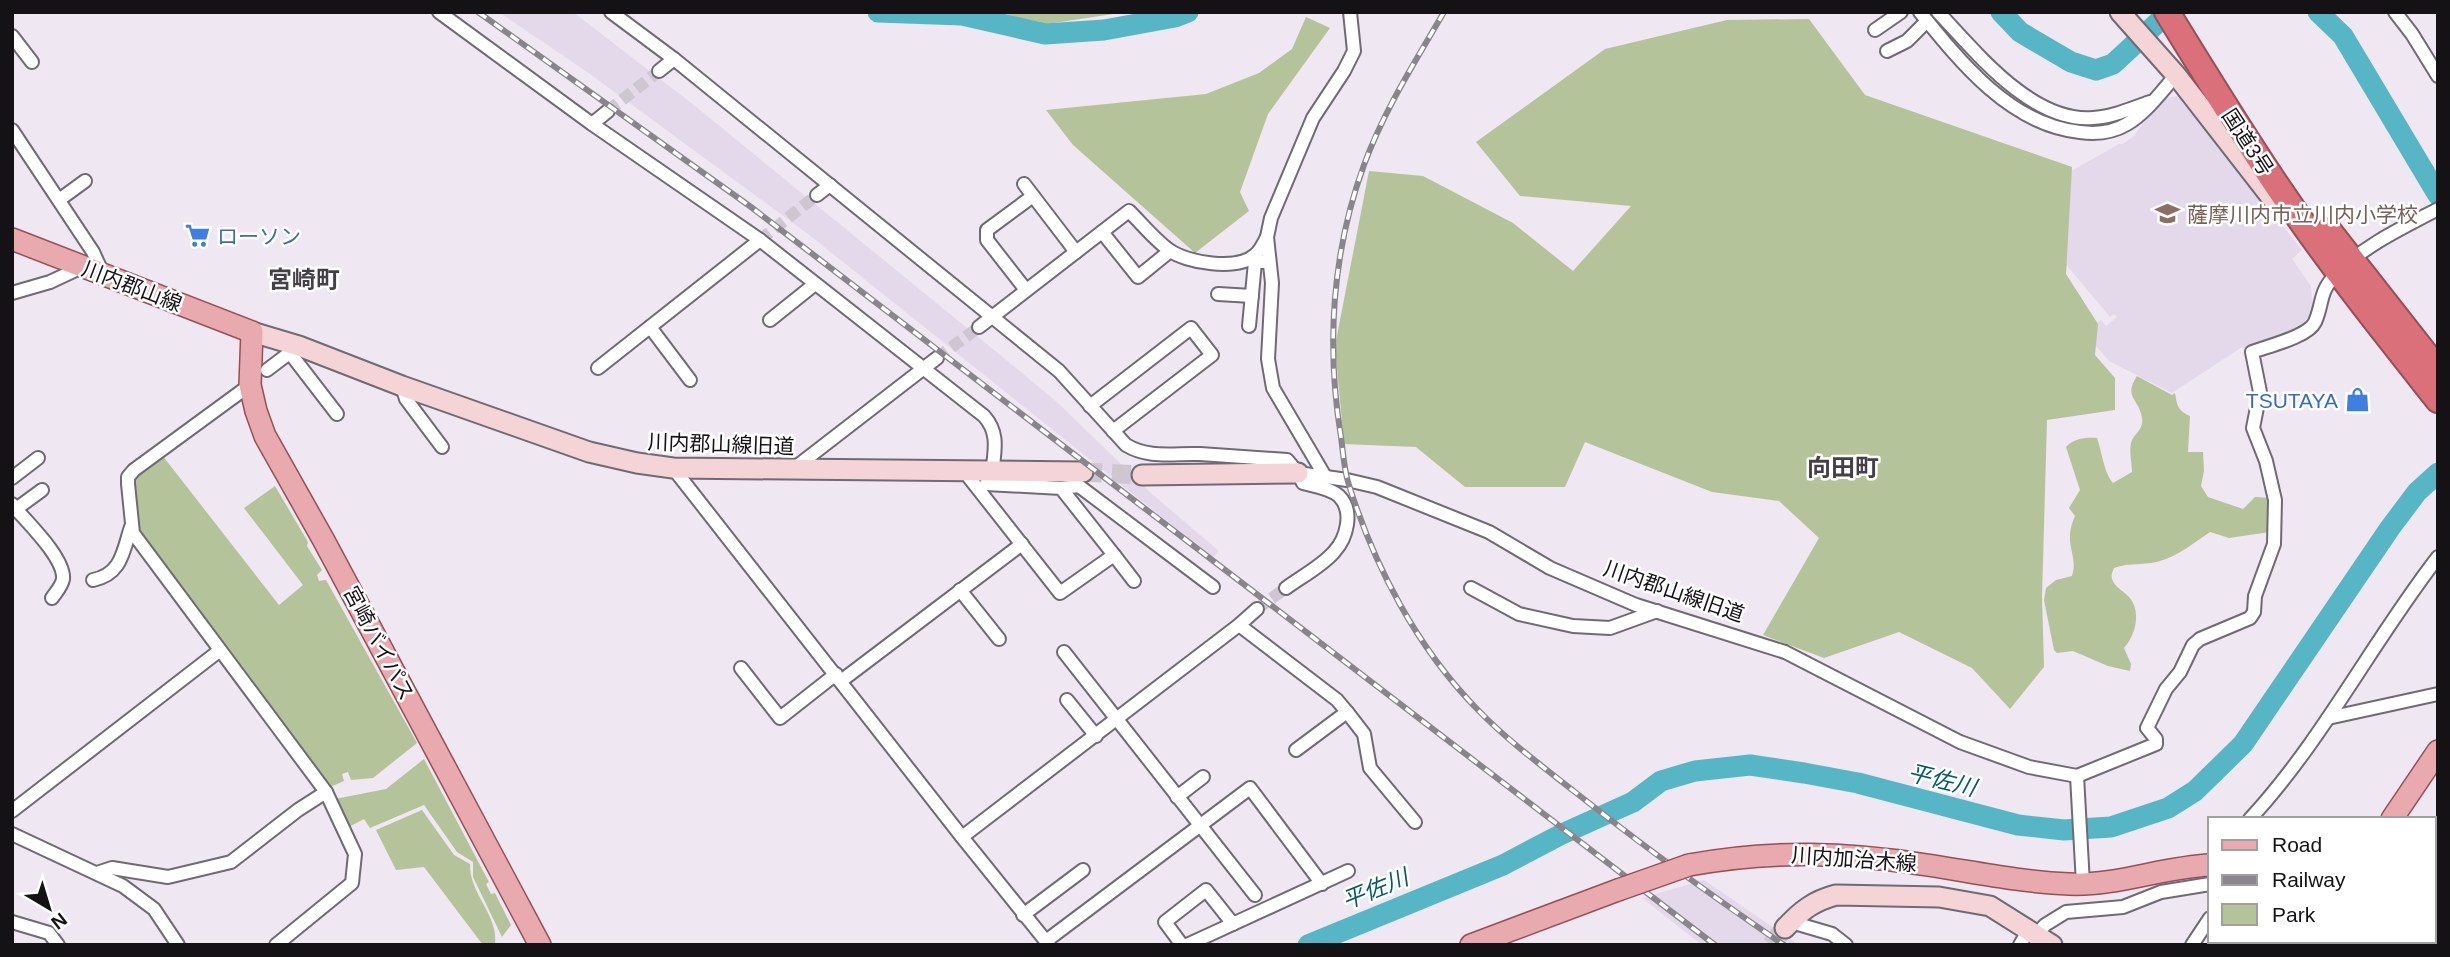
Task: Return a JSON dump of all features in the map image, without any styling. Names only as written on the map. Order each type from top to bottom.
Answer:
[{"type":"highway","name":"国道3号","points":[[2166,12],[2207,64],[2248,128],[2438,400]]},
{"type":"highway","name":"国道3号","points":[[2183,12],[2207,64]]},
{"type":"highway","name":"国道3号","points":[[2345,267],[2438,370]]},
{"type":"main road","name":"川内郡山線","points":[[12,239],[252,332]]},
{"type":"main road","name":"宮崎バイパス","points":[[252,332],[250,384],[265,436],[375,635],[540,945]]},
{"type":"main road","points":[[2394,817],[2434,763]]},
{"type":"main road","name":"川内加治木線","points":[[1471,945],[1689,865],[1757,855],[1812,853],[1928,865],[1991,877],[2083,884]]},
{"type":"main road","points":[[2083,884],[2208,865]]},
{"type":"street","points":[[439,12],[592,124],[760,240],[922,370],[984,416],[993,426],[996,437],[992,478],[1061,488],[1079,486],[1213,587]]},
{"type":"street","points":[[611,12],[674,59],[1059,371],[1126,445],[1149,455],[1196,454],[1287,460],[1303,483],[1339,496],[1346,509],[1348,530],[1334,552],[1286,588]]},
{"type":"street","points":[[1249,326],[1255,258],[1267,237],[1271,218],[1313,118],[1354,51],[1350,12]]},
{"type":"street","points":[[1875,30],[1901,12]]},
{"type":"street","points":[[1938,12],[2002,77],[2044,108],[2069,117],[2093,118],[2120,113],[2153,100]]},
{"type":"street","points":[[2120,12],[2172,70],[2279,208],[2345,267]]},
{"type":"street","points":[[2395,12],[2438,76]]},
{"type":"street","points":[[1887,51],[1907,41],[1924,17],[1954,54],[2008,104],[2038,122],[2092,134],[2112,130],[2137,118],[2153,100],[2172,70]]},
{"type":"street","points":[[12,36],[32,62]]},
{"type":"street","points":[[659,71],[674,59]]},
{"type":"street","points":[[592,124],[608,111]]},
{"type":"street","points":[[2213,122],[2248,128]]},
{"type":"street","points":[[12,130],[93,252],[104,276]]},
{"type":"street","points":[[59,200],[85,181]]},
{"type":"street","points":[[1024,184],[1076,252]]},
{"type":"street","points":[[817,195],[830,185]]},
{"type":"street","points":[[1026,290],[988,240],[987,230],[1032,196]]},
{"type":"street","points":[[2083,884],[2077,776],[2156,744],[2156,739],[2147,728],[2166,689],[2179,672],[2193,645],[2200,639],[2250,618],[2254,612],[2255,596],[2274,544],[2275,500],[2266,461],[2253,428],[2260,392],[2252,352],[2303,334],[2316,321],[2325,287],[2345,267],[2389,236],[2438,209]]},
{"type":"street","points":[[979,327],[1129,211],[1170,251],[1202,262],[1226,263],[1255,258],[1271,262]]},
{"type":"street","points":[[1102,232],[1138,277],[1170,251]]},
{"type":"street","points":[[1267,237],[1272,283],[1268,359],[1273,388],[1326,478]]},
{"type":"street","points":[[598,368],[760,240]]},
{"type":"street","points":[[12,293],[50,282],[82,267]]},
{"type":"street","points":[[770,320],[815,284]]},
{"type":"street","points":[[1218,294],[1252,296]]},
{"type":"street","points":[[650,327],[690,380]]},
{"type":"street","points":[[1090,405],[1191,328],[1212,355],[1113,432]]},
{"type":"street","name":"川内郡山線旧道","points":[[252,332],[294,350],[589,452],[637,463],[673,468],[992,478],[1083,472]]},
{"type":"street","points":[[267,370],[294,350],[337,414]]},
{"type":"street","points":[[792,470],[937,358]]},
{"type":"street","points":[[250,384],[128,477],[133,533],[326,792],[355,854],[352,883],[276,945]]},
{"type":"street","points":[[402,386],[406,399],[442,447]]},
{"type":"street","points":[[12,478],[38,458]]},
{"type":"street","points":[[673,468],[1023,915],[1048,943],[1250,788],[1322,884]]},
{"type":"street","name":"川内郡山線旧道","points":[[1142,475],[1298,473],[1377,487],[1489,532],[1550,568],[1616,596],[1785,652],[1960,742],[2029,768],[2077,776]]},
{"type":"street","points":[[969,477],[1060,593],[1114,555]]},
{"type":"street","points":[[1061,488],[1134,581]]},
{"type":"street","points":[[42,490],[14,507],[58,563],[63,576],[60,587],[52,598]]},
{"type":"street","points":[[93,580],[106,577],[120,564],[131,527]]},
{"type":"street","points":[[741,668],[780,718],[1021,544]]},
{"type":"street","points":[[2252,817],[2278,789],[2386,628],[2438,557]]},
{"type":"street","points":[[1471,588],[1520,614],[1573,626],[1610,628],[1657,611]]},
{"type":"street","points":[[960,590],[999,639]]},
{"type":"street","points":[[962,837],[1257,609]]},
{"type":"street","points":[[1239,625],[1337,700],[1364,734],[1370,768],[1415,822]]},
{"type":"street","points":[[12,811],[219,651]]},
{"type":"street","points":[[1064,652],[1255,895]]},
{"type":"street","points":[[2328,718],[2438,694]]},
{"type":"street","points":[[1067,700],[1096,736]]},
{"type":"street","points":[[1296,750],[1347,712]]},
{"type":"street","points":[[1177,797],[1203,777]]},
{"type":"street","points":[[97,873],[112,868],[168,877],[230,862],[326,792]]},
{"type":"street","points":[[13,835],[123,886],[154,909],[178,945]]},
{"type":"street","points":[[1023,915],[1083,870]]},
{"type":"street","points":[[1233,924],[1206,890],[1165,922],[1184,945],[1233,924],[1322,884],[1348,871]]},
{"type":"street","points":[[1788,925],[1808,905],[1836,895],[1939,897],[1990,906],[2034,938],[2066,912],[2123,907],[2161,892],[2208,884]]},
{"type":"street","points":[[2192,945],[2208,921]]},
{"type":"street","points":[[12,922],[49,933],[58,945]]},
{"type":"street","points":[[1788,925],[1832,934],[1846,945]]},
{"type":"shaded area","points":[[499,12],[573,12],[695,106],[1021,372],[1059,404],[1152,494],[1219,551],[1213,558],[808,234],[590,74]]},
{"type":"shaded area","name":"薩摩川内市立川内小学校","points":[[2177,96],[2302,250],[2292,259],[2311,286],[2312,302],[2311,313],[2298,332],[2248,349],[2242,347],[2172,393],[2109,361],[2084,332],[2101,320],[2106,326],[2117,317],[2114,314],[2110,317],[2064,262],[2059,178],[2123,144],[2134,136],[2156,105],[2165,98]]},
{"type":"shaded area","points":[[1704,880],[1799,945],[1702,945],[1642,898]]},
{"type":"green space","points":[[1000,12],[1126,12],[1041,25]]},
{"type":"green space","points":[[1306,17],[1330,28],[1268,114],[1240,192],[1249,211],[1195,253],[1073,145],[1046,110],[1206,94],[1259,73],[1292,49]]},
{"type":"green space","points":[[1809,19],[1865,95],[2072,167],[2066,274],[2098,324],[2095,355],[2115,378],[2115,410],[2047,420],[2042,597],[2044,667],[2010,709],[1972,668],[1899,632],[1824,658],[1763,635],[1819,538],[1779,501],[1712,492],[1585,442],[1565,487],[1465,487],[1416,447],[1344,444],[1335,346],[1369,171],[1423,176],[1513,223],[1573,271],[1631,206],[1520,196],[1476,142],[1605,49],[1727,20]]},
{"type":"green space","points":[[2137,376],[2172,395],[2175,393],[2179,407],[2190,416],[2188,452],[2203,452],[2204,471],[2201,486],[2208,497],[2243,509],[2255,497],[2271,498],[2270,532],[2229,538],[2210,532],[2167,559],[2114,568],[2113,582],[2128,596],[2135,608],[2134,630],[2124,648],[2131,664],[2130,671],[2108,666],[2073,651],[2057,653],[2054,650],[2044,600],[2046,588],[2056,580],[2072,576],[2074,569],[2070,535],[2075,516],[2069,508],[2080,490],[2066,447],[2080,439],[2097,438],[2105,468],[2113,483],[2132,472],[2131,443],[2142,422],[2131,389]]},
{"type":"green space","points":[[162,455],[279,605],[303,585],[244,508],[275,486],[322,570],[317,575],[319,581],[326,580],[417,743],[373,778],[351,780],[348,772],[342,774],[344,781],[328,788],[139,533],[133,479]]},
{"type":"green space","points":[[424,759],[489,882],[486,884],[491,894],[495,893],[511,925],[502,937],[473,877],[473,862],[457,852],[424,805],[370,828],[364,819],[347,828],[335,799],[386,789]]},
{"type":"green space","points":[[422,810],[454,855],[470,864],[474,885],[493,924],[495,945],[483,945],[424,867],[396,870],[376,830]]},
{"type":"waterway","points":[[878,12],[962,15],[1045,34],[1104,30],[1175,17],[1188,12]]},
{"type":"waterway","points":[[2001,12],[2020,32],[2071,62],[2096,70],[2113,64],[2169,12]]},
{"type":"waterway","points":[[2318,12],[2343,36],[2438,195]]},
{"type":"waterway","name":"平佐川","points":[[1308,945],[1503,865],[1562,834],[1633,802],[1661,781],[1695,771],[1750,765],[1804,773],[1858,783],[2018,825],[2064,830],[2111,827],[2168,808],[2195,791],[2243,744],[2390,528],[2417,492],[2438,473]]},
{"type":"tunnel","points":[[608,111],[659,71]]},
{"type":"tunnel","points":[[760,240],[817,195]]},
{"type":"tunnel","points":[[937,358],[979,327]]},
{"type":"tunnel","points":[[1083,472],[1142,475]]},
{"type":"tunnel","points":[[1257,609],[1286,588]]},
{"type":"tunnel","points":[[1771,945],[1785,928]]},
{"type":"railway","points":[[478,12],[751,207],[1715,945]]},
{"type":"railway","points":[[1444,12],[1401,87],[1372,145],[1353,198],[1339,265],[1333,334],[1336,403],[1348,482],[1359,513],[1384,575],[1417,633],[1456,686],[1478,710],[1525,753],[1626,832],[1784,945]]},
{"type":"place","name":"薩摩川内市立川内小学校","points":[[2167,214]]},
{"type":"place","name":"ローソン","points":[[197,236]]},
{"type":"place","name":"TSUTAYA","points":[[2358,400]]},
{"type":"district","name":"宮崎町","points":[[304,279]]},
{"type":"district","name":"向田町","points":[[1843,467]]}]
